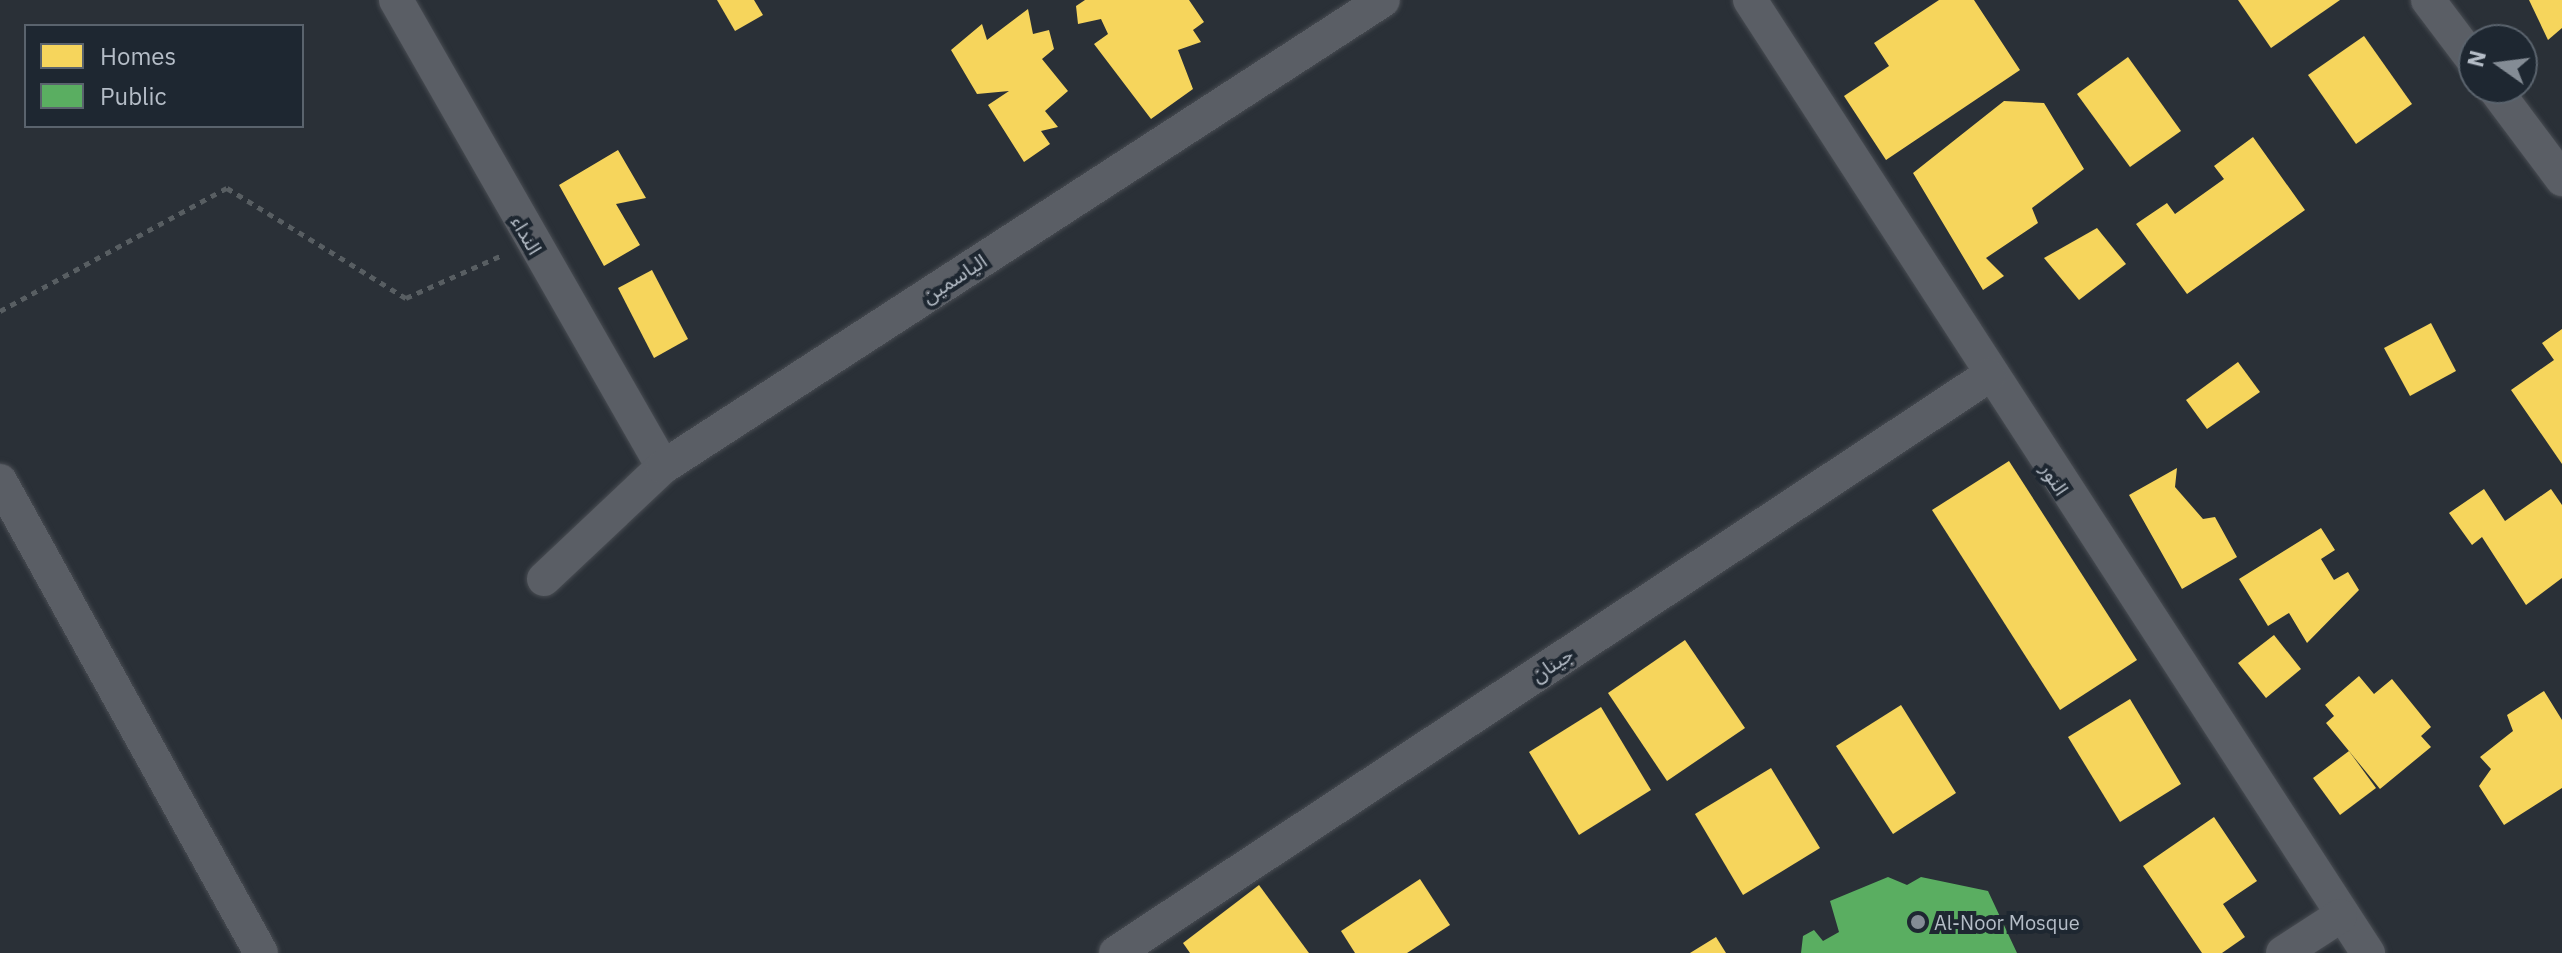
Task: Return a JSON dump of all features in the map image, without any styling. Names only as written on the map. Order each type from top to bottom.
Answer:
[{"type":"street","name":"النداء","points":[[396,0],[531,243],[663,467]]},
{"type":"street","name":"الياسمين","points":[[544,579],[663,467],[1383,0]]},
{"type":"street","name":"النور","points":[[1750,0],[1988,376],[2340,916],[2368,953]]},
{"type":"street","points":[[2428,0],[2458,40]]},
{"type":"street","points":[[2506,104],[2562,179]]},
{"type":"street","name":"جينان","points":[[1116,953],[1988,376]]},
{"type":"street","points":[[0,481],[261,953]]},
{"type":"street","points":[[2283,953],[2340,916]]},
{"type":"path","points":[[0,311],[227,188],[406,298],[531,243]]},
{"type":"building: Homes","points":[[717,0],[754,0],[763,15],[735,31]]},
{"type":"building: Homes","points":[[1085,0],[1189,0],[1204,22],[1193,30],[1201,42],[1178,50],[1193,89],[1151,119],[1094,44],[1108,34],[1101,19],[1078,24],[1076,6]]},
{"type":"building: Homes","points":[[1939,0],[1974,0],[2020,70],[1886,160],[1844,96],[1889,66],[1874,43]]},
{"type":"building: Homes","points":[[2238,0],[2340,0],[2271,48]]},
{"type":"building: Homes","points":[[2529,0],[2562,0],[2562,28],[2548,40]]},
{"type":"building: Homes","points":[[1028,9],[1033,34],[1049,30],[1054,49],[1042,59],[1068,91],[1045,111],[1058,127],[1041,131],[1050,144],[1024,162],[988,105],[1009,91],[977,94],[951,50],[982,24],[987,40]]},
{"type":"building: Homes","points":[[2364,36],[2412,104],[2356,144],[2308,75]]},
{"type":"building: Homes","points":[[2128,57],[2181,131],[2130,167],[2077,94]]},
{"type":"building: Homes","points":[[2004,101],[2044,103],[2084,169],[2032,208],[2038,223],[1986,258],[2004,276],[1983,290],[1913,173]]},
{"type":"building: Homes","points":[[2253,137],[2305,210],[2187,294],[2136,224],[2167,203],[2175,214],[2224,179],[2214,166]]},
{"type":"building: Homes","points":[[618,150],[646,198],[616,204],[640,245],[604,266],[559,185]]},
{"type":"building: Homes","points":[[2097,228],[2126,264],[2079,300],[2044,258]]},
{"type":"building: Homes","points":[[652,270],[688,339],[654,358],[618,288]]},
{"type":"building: Homes","points":[[2431,323],[2456,371],[2410,396],[2384,348]]},
{"type":"building: Homes","points":[[2562,329],[2562,464],[2511,390],[2554,360],[2542,343]]},
{"type":"building: Homes","points":[[2238,362],[2260,392],[2207,429],[2186,400]]},
{"type":"building: Homes","points":[[2009,461],[2137,660],[2060,710],[1932,510]]},
{"type":"building: Homes","points":[[2177,468],[2175,487],[2203,519],[2215,517],[2237,557],[2182,589],[2129,495]]},
{"type":"building: Homes","points":[[2484,489],[2505,521],[2551,489],[2562,505],[2562,578],[2526,605],[2482,537],[2472,545],[2449,513]]},
{"type":"building: Homes","points":[[2321,528],[2335,550],[2321,559],[2334,580],[2348,572],[2359,590],[2307,643],[2289,613],[2268,626],[2239,579]]},
{"type":"building: Homes","points":[[2274,635],[2301,669],[2266,698],[2238,663]]},
{"type":"building: Homes","points":[[1685,640],[1745,728],[1667,781],[1608,693]]},
{"type":"building: Homes","points":[[2359,676],[2374,694],[2392,679],[2431,727],[2421,736],[2431,747],[2380,789],[2326,723],[2334,716],[2325,705]]},
{"type":"building: Homes","points":[[2544,691],[2562,720],[2562,788],[2504,825],[2479,786],[2491,769],[2480,757],[2513,731],[2507,715]]},
{"type":"building: Homes","points":[[2130,699],[2181,784],[2120,822],[2068,737]]},
{"type":"building: Homes","points":[[1901,705],[1956,793],[1893,834],[1836,746]]},
{"type":"building: Homes","points":[[1601,707],[1651,790],[1579,835],[1529,752]]},
{"type":"building: Homes","points":[[2349,751],[2376,788],[2340,815],[2313,778]]},
{"type":"building: Homes","points":[[1771,768],[1820,848],[1743,895],[1695,814]]},
{"type":"building: Homes","points":[[2214,817],[2257,881],[2223,904],[2245,937],[2222,953],[2202,953],[2143,866]]},
{"type":"building: Homes","points":[[1420,879],[1450,925],[1407,953],[1355,953],[1341,931]]},
{"type":"building: Homes","points":[[1259,885],[1309,953],[1190,953],[1183,943]]},
{"type":"building: Homes","points":[[1716,937],[1726,953],[1690,953]]},
{"type":"building: Public","name":"Al-Noor Mosque","points":[[1888,877],[1907,885],[1921,877],[1988,891],[2017,953],[1801,953],[1803,936],[1814,930],[1823,941],[1839,932],[1830,901]]},
{"type":"place","name":"Al-Noor Mosque","points":[[1918,922]]}]
